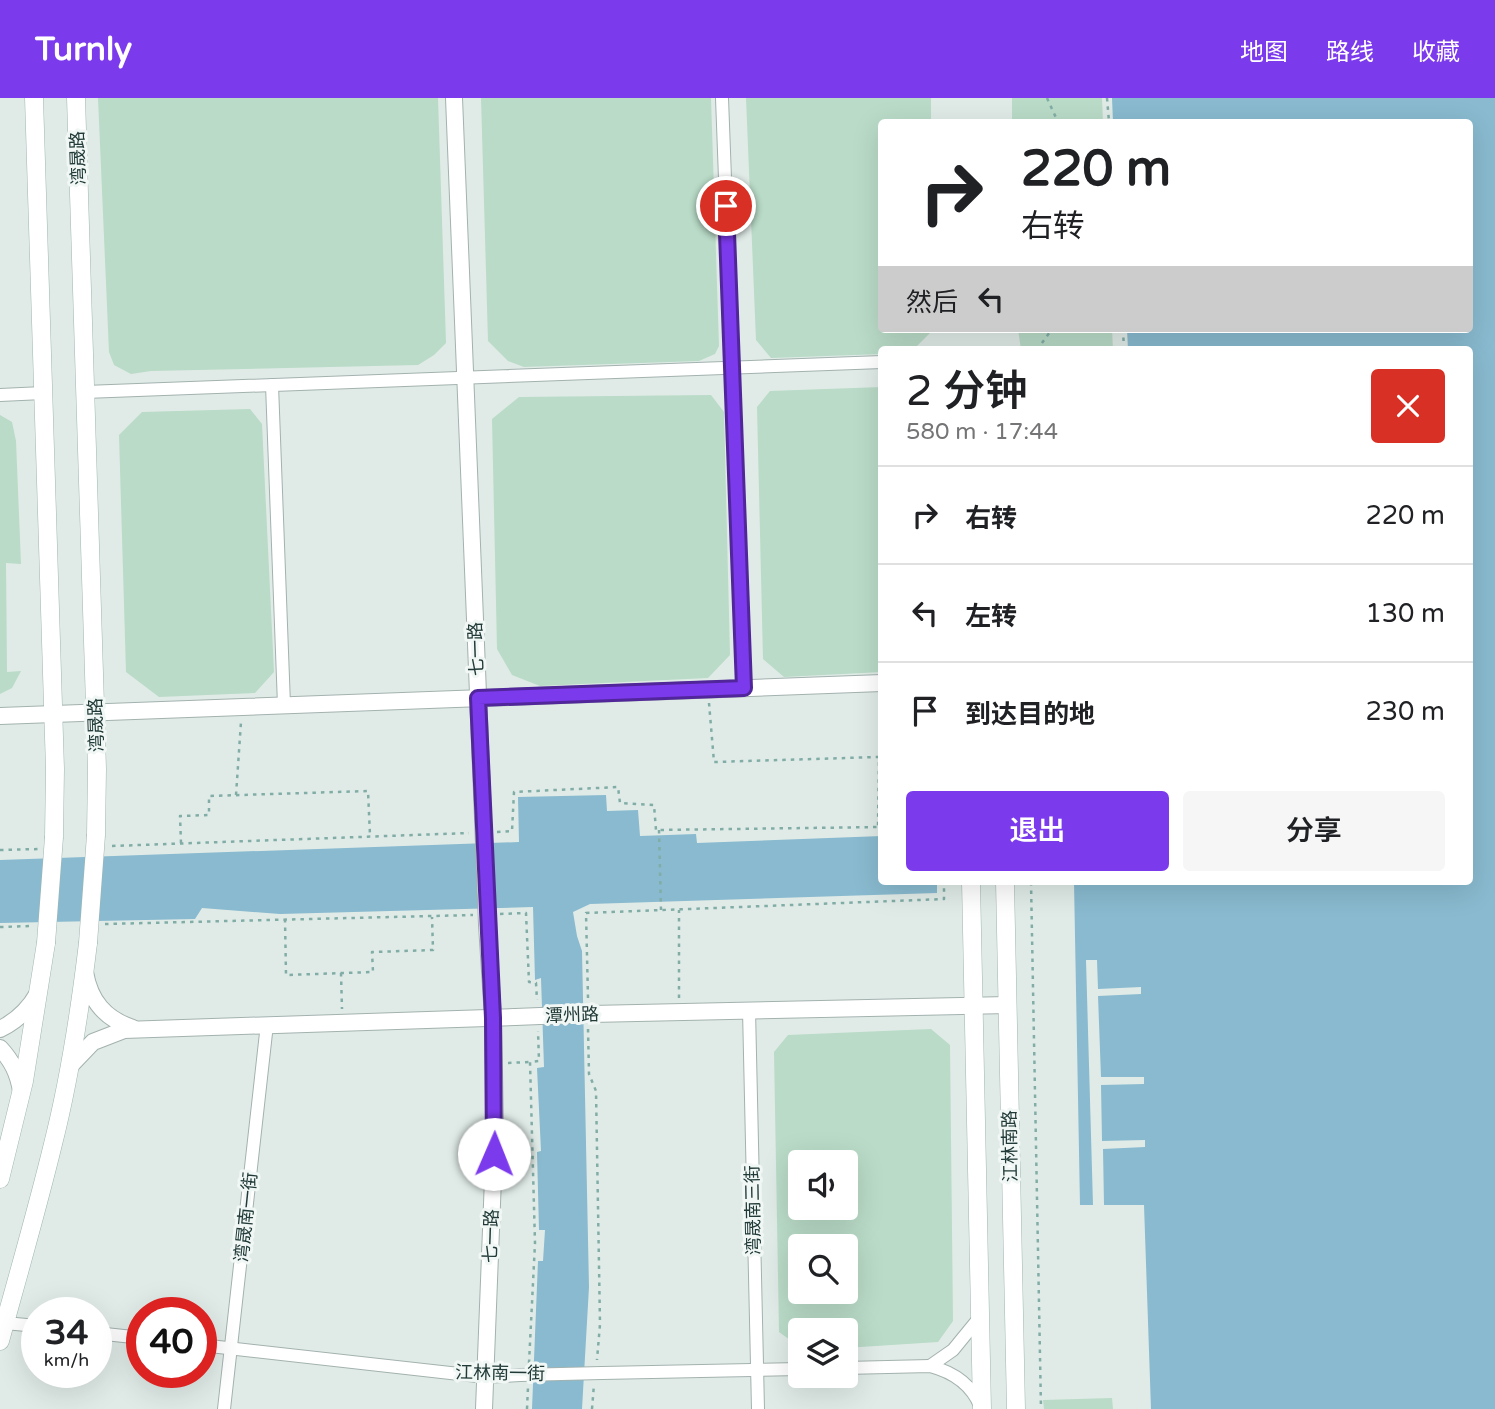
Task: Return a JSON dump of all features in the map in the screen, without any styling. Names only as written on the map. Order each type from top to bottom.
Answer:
[{"type":"main road","points":[[0,1179],[21,1092],[46,943],[53,714],[34,98]]},
{"type":"main road","name":"湾晟路","points":[[0,1341],[53,1142],[70,1066],[85,970],[96,835],[95,712],[76,98]]},
{"type":"main road","name":"江林南路","points":[[971,885],[981,1409]]},
{"type":"main road","name":"江林南路","points":[[1005,885],[1016,1409]]},
{"type":"street","name":"七一路","points":[[454,98],[493,1018],[495,1127],[484,1409]]},
{"type":"street","points":[[722,98],[744,688]]},
{"type":"street","points":[[85,392],[878,362]]},
{"type":"street","points":[[272,385],[284,705]]},
{"type":"street","points":[[0,395],[43,393]]},
{"type":"street","points":[[0,716],[878,683]]},
{"type":"street","points":[[85,970],[88,986],[100,1008],[120,1024],[136,1029]]},
{"type":"street","points":[[0,1028],[18,1018],[31,1006],[40,991]]},
{"type":"street","name":"潭州路","points":[[70,1066],[93,1042],[113,1032],[136,1029],[589,1013],[1007,1005]]},
{"type":"street","name":"湾晟南三街","points":[[749,1010],[758,1409]]},
{"type":"street","name":"湾晟南一街","points":[[225,1409],[267,1024]]},
{"type":"street","points":[[0,1048],[19,1075],[21,1092]]},
{"type":"street","points":[[930,1366],[953,1350],[980,1317]]},
{"type":"street","points":[[5,1323],[21,1324]]},
{"type":"street","name":"江林南一街","points":[[217,1347],[486,1377],[598,1369],[788,1369]]},
{"type":"street","points":[[858,1368],[930,1366],[951,1373],[974,1394],[981,1409]]},
{"type":"path","points":[[1047,98],[1057,119]]},
{"type":"path","points":[[1108,98],[1109,119]]},
{"type":"path","points":[[707,690],[715,762],[878,757]]},
{"type":"path","points":[[236,795],[242,707]]},
{"type":"path","points":[[485,825],[512,831],[514,792],[618,787],[620,803],[654,805],[656,830],[878,827]]},
{"type":"path","points":[[181,843],[180,816],[209,815],[209,796],[236,795],[368,791],[370,836]]},
{"type":"path","points":[[659,830],[660,910]]},
{"type":"path","points":[[111,846],[473,833]]},
{"type":"path","points":[[0,850],[48,843]]},
{"type":"path","points":[[592,1409],[598,1369],[600,1324],[596,1091],[589,1074],[586,913],[944,899],[944,885]]},
{"type":"path","points":[[1031,885],[1041,1409]]},
{"type":"path","points":[[679,909],[679,1012]]},
{"type":"path","points":[[285,919],[286,975],[373,972],[372,952],[433,950],[432,916]]},
{"type":"path","points":[[341,973],[342,1023]]},
{"type":"path","points":[[494,1063],[530,1062]]},
{"type":"green space","points":[[98,98],[438,98],[446,343],[418,365],[151,371],[131,374],[114,365],[109,352]]},
{"type":"green space","points":[[481,98],[711,98],[719,346],[715,354],[699,361],[524,367],[508,361],[488,341]]},
{"type":"green space","points":[[746,98],[931,98],[931,119],[878,119],[878,333],[930,333],[917,346],[878,346],[878,354],[771,358],[756,340]]},
{"type":"green space","points":[[1012,98],[1102,98],[1103,119],[1012,119]]},
{"type":"green space","points":[[1019,333],[1112,333],[1113,346],[1020,346]]},
{"type":"green space","points":[[878,387],[878,672],[784,677],[763,659],[757,407],[770,391]]},
{"type":"green space","points":[[711,395],[724,412],[730,655],[708,678],[540,686],[512,675],[497,649],[492,419],[519,397]]},
{"type":"green space","points":[[250,409],[262,424],[274,672],[255,693],[159,697],[126,672],[119,435],[142,412]]},
{"type":"green space","points":[[0,415],[12,422],[16,441],[21,564],[6,563],[7,672],[21,671],[12,688],[0,694]]},
{"type":"green space","points":[[931,1029],[950,1045],[953,1321],[938,1342],[858,1347],[858,1318],[788,1318],[788,1338],[779,1332],[774,1052],[788,1035]]},
{"type":"green space","points":[[1112,1398],[1113,1409],[1044,1409],[1043,1400]]},
{"type":"water","points":[[1112,98],[1495,98],[1495,1409],[1151,1409],[1144,1205],[1080,1205],[1074,885],[1473,885],[1473,346],[1128,346],[1127,333],[1473,333],[1473,119],[1113,119]]},
{"type":"water","points":[[606,795],[607,811],[638,810],[640,836],[696,834],[697,843],[878,836],[878,885],[937,885],[937,893],[590,904],[573,912],[582,951],[589,1287],[582,1409],[532,1409],[538,1261],[543,1261],[545,1230],[539,1230],[537,1152],[541,1151],[537,1068],[544,1067],[541,978],[535,980],[533,907],[280,914],[202,908],[195,919],[0,923],[0,860],[519,842],[518,797]]},
{"type":"pier","points":[[1086,960],[1097,960],[1098,989],[1141,987],[1141,994],[1098,996],[1101,1077],[1144,1077],[1144,1084],[1101,1085],[1102,1141],[1145,1140],[1145,1147],[1103,1149],[1104,1205],[1093,1205]]},
{"type":"route","points":[[494,1154],[493,1018],[478,698],[744,688],[726,206]]}]
